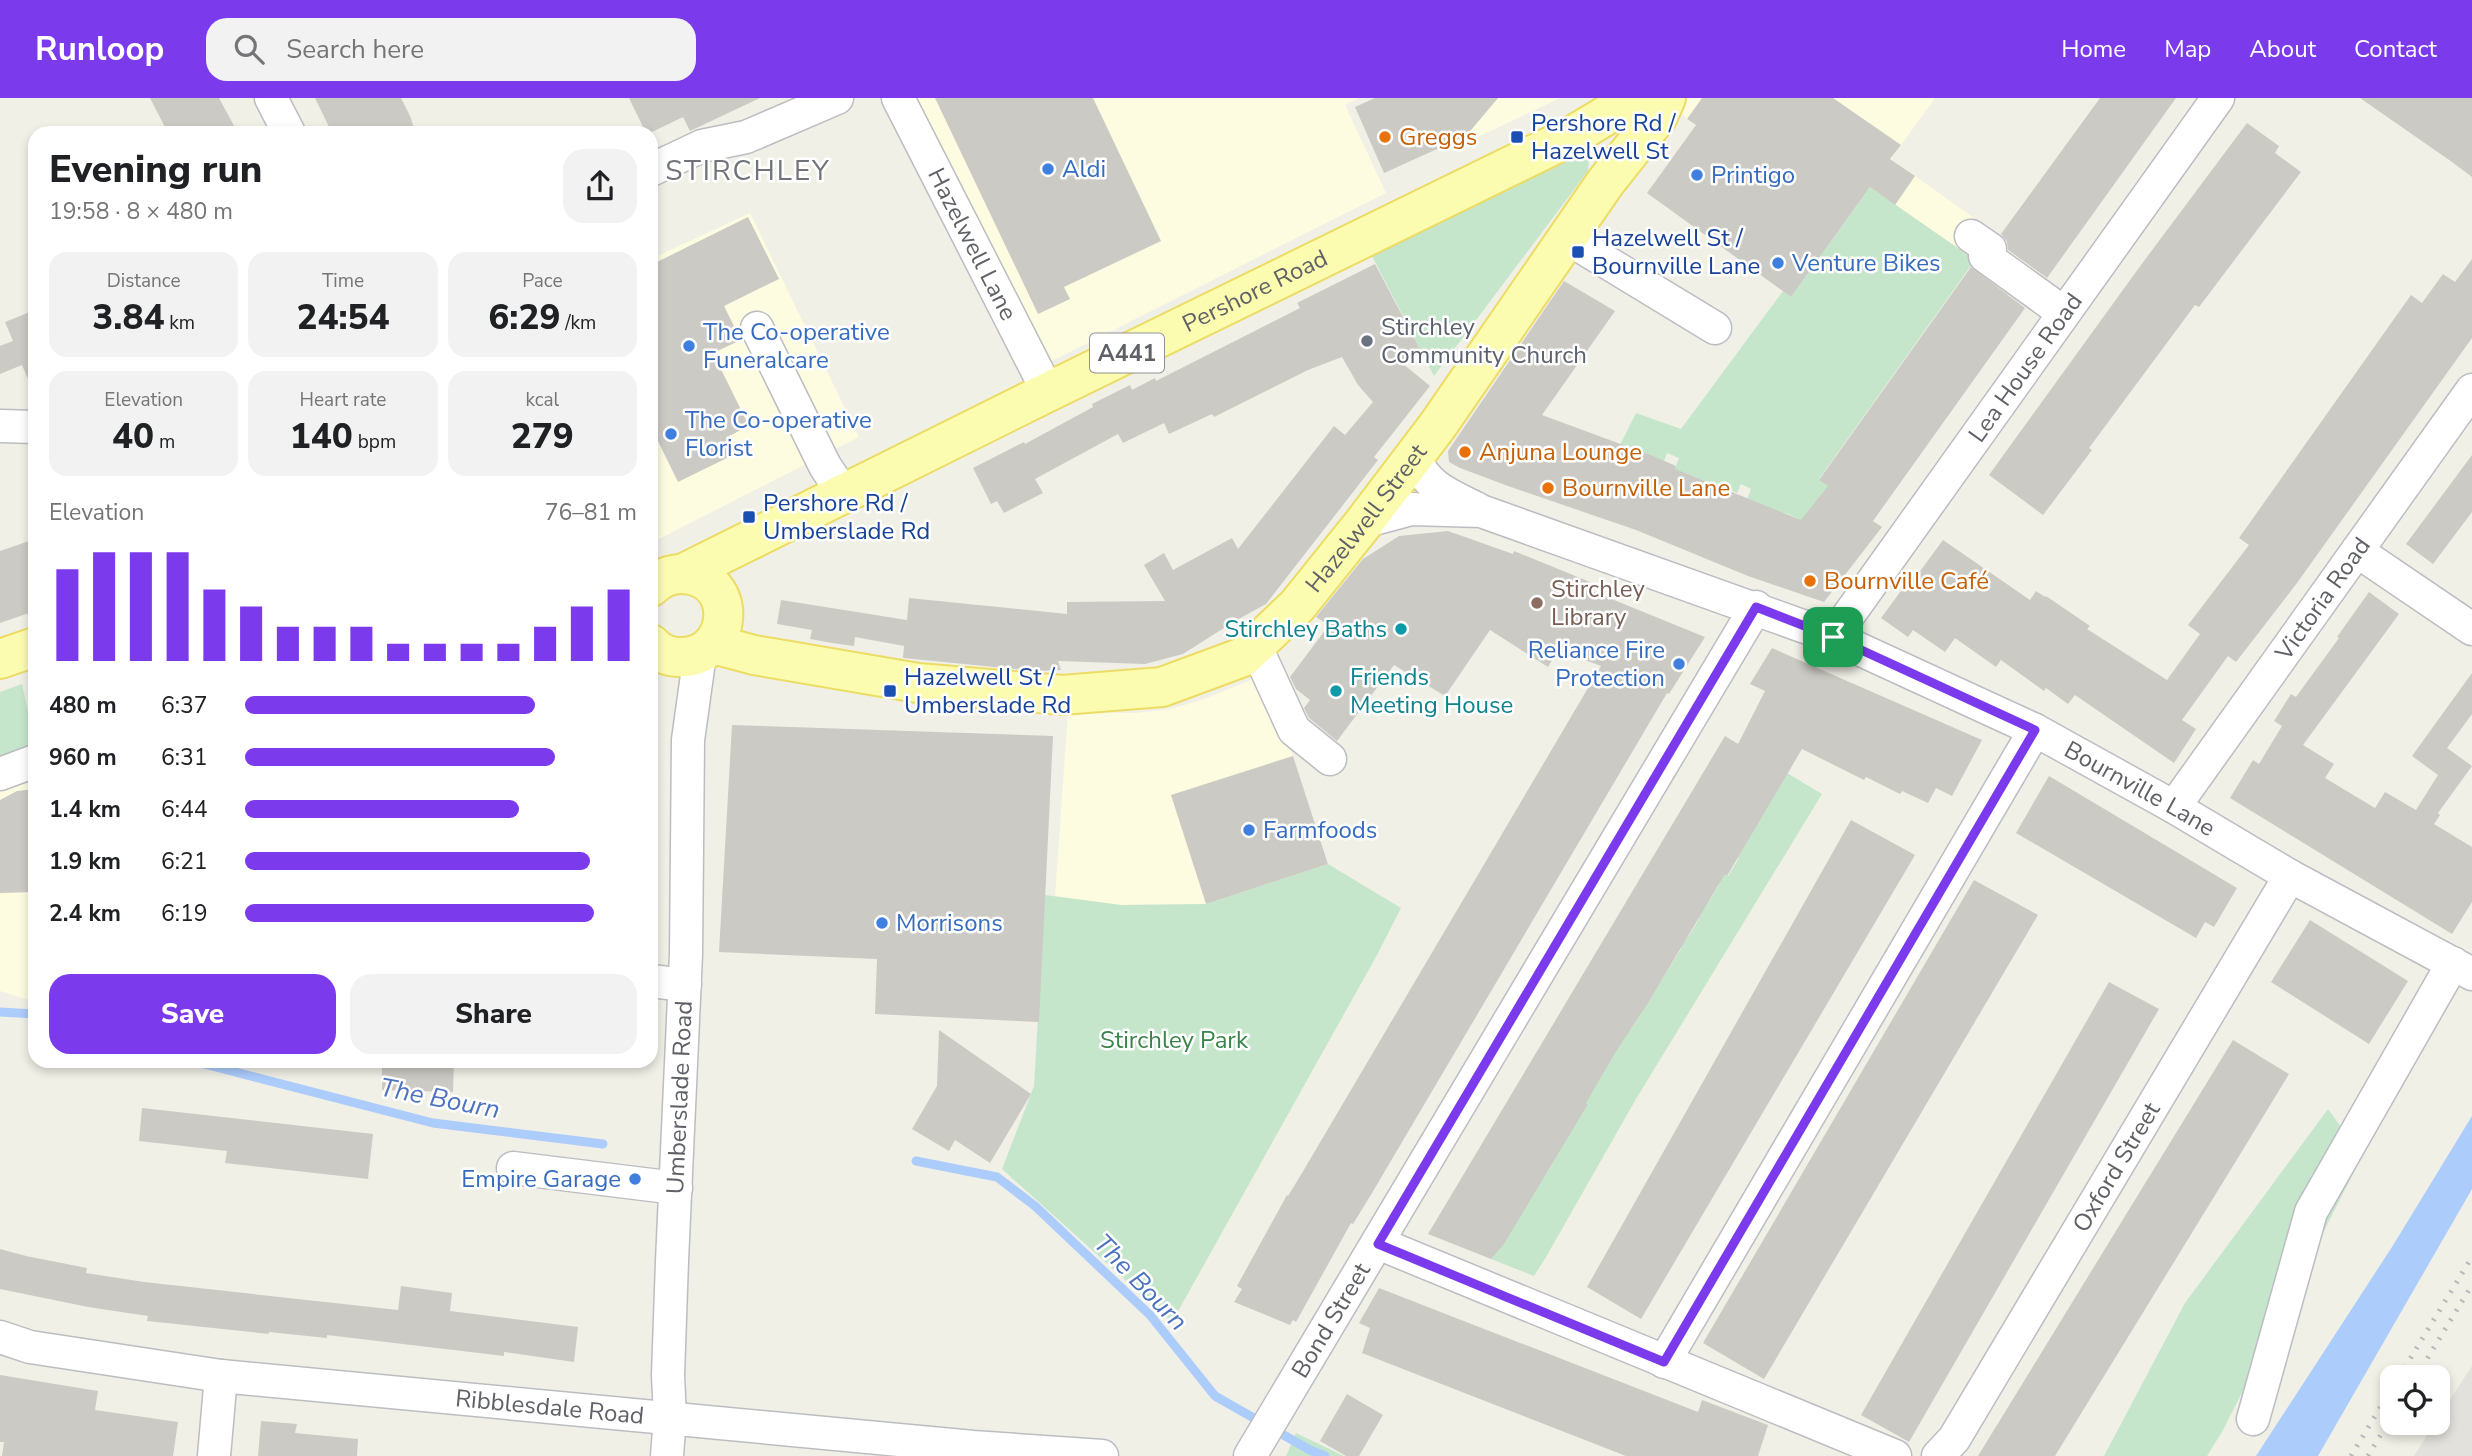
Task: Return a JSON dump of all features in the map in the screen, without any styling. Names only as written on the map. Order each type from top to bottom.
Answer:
[{"type":"main road","name":"Pershore Road","points":[[667,580],[1572,136],[1636,98]]},
{"type":"main road","name":"Hazelwell Street","points":[[674,649],[754,655],[918,683],[1062,695],[1162,687],[1242,657],[1297,606],[1366,521],[1415,456],[1605,183],[1658,116],[1666,98]]},
{"type":"main road","points":[[1572,136],[1593,134],[1607,148],[1609,156],[1605,183]]},
{"type":"main road","points":[[667,580],[697,577],[709,584],[718,594],[724,618],[719,635],[674,649]]},
{"type":"main road","points":[[0,659],[28,649]]},
{"type":"street","points":[[271,98],[285,126]]},
{"type":"street","points":[[658,167],[702,146],[746,137],[837,98]]},
{"type":"street","name":"Hazelwell Lane","points":[[898,98],[1048,392]]},
{"type":"street","name":"Lea House Road","points":[[1833,637],[2218,98]]},
{"type":"street","points":[[1972,236],[1990,249],[1985,256],[2064,313]]},
{"type":"street","points":[[1567,238],[1715,328]]},
{"type":"street","points":[[757,328],[825,466],[843,493]]},
{"type":"street","name":"Victoria Road","points":[[2174,807],[2472,390]]},
{"type":"street","points":[[2,426],[28,427]]},
{"type":"street","name":"Bournville Lane","points":[[1415,456],[1418,469],[1426,478],[1447,494],[1480,511],[1756,607],[1833,637],[2035,730],[2174,807],[2290,876],[2463,969]]},
{"type":"street","name":"Bournville Lane","points":[[1366,521],[1411,509],[1480,511]]},
{"type":"street","points":[[2357,551],[2472,629]]},
{"type":"street","name":"Bond Street","points":[[1252,1455],[1756,607]]},
{"type":"street","points":[[1255,645],[1294,730],[1330,759]]},
{"type":"street","name":"Umberslade Road","points":[[667,1456],[685,985],[688,740],[674,649]]},
{"type":"street","points":[[1664,1362],[2035,730]]},
{"type":"street","points":[[0,774],[28,764]]},
{"type":"street","name":"Oxford Street","points":[[1938,1456],[1954,1439],[2290,876]]},
{"type":"street","points":[[2253,1419],[2311,1212],[2463,969]]},
{"type":"street","points":[[658,982],[685,985]]},
{"type":"street","points":[[513,1168],[676,1188]]},
{"type":"street","points":[[1378,1244],[1895,1456]]},
{"type":"street","name":"Ribblesdale Road","points":[[0,1337],[30,1347],[220,1376],[973,1447],[989,1451],[1102,1456]]},
{"type":"street","points":[[214,1456],[220,1376]]},
{"type":"shaded area","points":[[910,98],[1359,98],[1345,105],[1386,193],[1044,365]]},
{"type":"shaded area","points":[[1435,98],[1560,98],[1457,147]]},
{"type":"shaded area","points":[[1687,98],[1935,98],[1891,159],[2050,272],[2040,287],[1975,260],[1870,188],[1842,227],[1687,119],[1678,109]]},
{"type":"shaded area","points":[[750,213],[859,437],[658,539],[658,256]]},
{"type":"shaded area","points":[[1258,677],[1293,756],[1328,864],[1206,904],[1121,905],[1055,896],[1068,712],[1135,713],[1171,709]]},
{"type":"shaded area","points":[[28,778],[28,1000],[0,991],[0,786]]},
{"type":"shaded area","points":[[2472,1366],[2472,1456],[2414,1456],[2427,1435],[2450,1435],[2450,1400]]},
{"type":"green space","points":[[1571,149],[1589,157],[1588,171],[1434,376],[1370,252]]},
{"type":"green space","points":[[1870,187],[1975,260],[1819,479],[1842,496],[1821,539],[1797,518],[1785,513],[1781,523],[1738,523],[1751,489],[1741,484],[1737,493],[1727,489],[1716,516],[1707,513],[1718,486],[1706,481],[1694,509],[1664,497],[1679,458],[1667,453],[1664,461],[1620,445],[1636,413],[1681,429],[1783,291],[1791,297]]},
{"type":"green space","points":[[22,684],[28,711],[28,746],[0,758],[0,692]]},
{"type":"green space","points":[[1787,773],[1822,794],[1636,1099],[1546,1257],[1534,1276],[1491,1259],[1553,1163],[1529,1147],[1588,1104],[1562,1088],[1606,1013],[1631,1029],[1681,949],[1655,932],[1662,921],[1688,937],[1699,919],[1673,903],[1708,903],[1719,885],[1699,858],[1728,876],[1739,858],[1710,840]]},
{"type":"green space","name":"Stirchley Park","points":[[1328,864],[1401,908],[1172,1322],[1002,1169],[1034,1086],[1045,895],[1121,905],[1206,904]]},
{"type":"green space","points":[[2328,1109],[2362,1156],[2222,1432],[2207,1456],[2104,1456],[2185,1303]]},
{"type":"green space","points":[[1296,1433],[1344,1456],[1286,1456]]},
{"type":"water","points":[[2472,1116],[2472,1189],[2318,1456],[2256,1456],[2392,1247]]},
{"type":"building","points":[[150,98],[219,98],[234,126],[164,126]]},
{"type":"building","points":[[315,98],[401,98],[413,126],[329,126]]},
{"type":"building","points":[[629,98],[760,98],[690,131],[683,117],[658,129],[658,126],[643,126]]},
{"type":"building","name":"Aldi","points":[[935,98],[1093,98],[1161,241],[1064,287],[1070,299],[1038,314]]},
{"type":"building","points":[[1375,98],[1498,98],[1466,136],[1384,173],[1355,107]]},
{"type":"building","points":[[1702,98],[1833,98],[1901,145],[1890,159],[1915,176],[1895,205],[1870,187],[1791,297],[1647,193],[1696,125],[1687,119]]},
{"type":"building","points":[[2100,98],[2176,98],[2047,278],[2008,250],[2007,242],[2001,234]]},
{"type":"building","points":[[2360,98],[2472,98],[2472,177],[2452,162]]},
{"type":"building","points":[[2247,123],[2279,146],[2275,153],[2301,172],[2199,307],[2195,305],[2043,515],[1989,475]]},
{"type":"building","name":"The Co-operative Funeralcare","points":[[748,217],[779,279],[724,306],[741,340],[713,353],[749,426],[727,437],[735,454],[678,482],[658,441],[658,262]]},
{"type":"building","points":[[2472,259],[2472,338],[2297,583],[2236,662],[2228,656],[2182,720],[2196,729],[2174,763],[2075,695],[2068,704],[2046,688],[2044,691],[2001,660],[1996,667],[1955,638],[1945,652],[1913,630],[1908,637],[1881,618],[1943,540],[2030,600],[2036,591],[2046,596],[2090,626],[2087,629],[2167,680],[2200,634],[2188,625],[2249,545],[2239,538],[2411,295],[2422,303],[2443,274],[2455,282]]},
{"type":"building","points":[[1375,264],[1422,353],[1402,363],[1430,386],[1374,457],[1378,460],[1266,604],[1183,654],[1145,664],[1058,661],[1061,670],[1037,671],[903,658],[904,646],[855,637],[854,646],[832,643],[810,639],[812,630],[777,624],[781,600],[907,620],[909,598],[1067,614],[1067,602],[1165,601],[1144,565],[1164,553],[1173,570],[1232,538],[1238,549],[1334,426],[1345,435],[1373,402],[1358,385],[1342,357],[1308,370],[1214,417],[1212,414],[1169,434],[1164,423],[1123,443],[1118,434],[1035,479],[1043,493],[1004,513],[997,501],[991,504],[973,468],[1024,442],[1025,444],[1130,385],[1132,390],[1155,378],[1156,381],[1300,308],[1297,303]]},
{"type":"building","points":[[1971,267],[2025,308],[1873,521],[1882,527],[1824,602],[1748,576],[1636,530],[1508,486],[1449,462],[1448,451],[1564,281],[1615,311],[1542,415],[1653,456],[1676,466],[1675,469],[1801,520],[1828,486],[1819,480]]},
{"type":"building","points":[[28,313],[28,379],[22,365],[0,374],[0,346],[13,341],[5,322]]},
{"type":"building","points":[[2472,455],[2472,512],[2433,564],[2406,544]]},
{"type":"building","points":[[1448,531],[1513,554],[1514,551],[1590,582],[1587,589],[1705,637],[1669,694],[1667,693],[1372,1193],[1353,1224],[1351,1223],[1296,1322],[1293,1320],[1290,1325],[1234,1302],[1242,1289],[1237,1286],[1287,1195],[1601,666],[1558,650],[1548,667],[1490,630],[1445,696],[1394,665],[1337,741],[1309,718],[1304,708],[1310,700],[1296,689],[1290,677],[1329,625],[1316,617],[1363,559],[1399,536]]},
{"type":"building","points":[[28,541],[28,613],[0,623],[0,551]]},
{"type":"building","points":[[2369,592],[2399,614],[2303,745],[2334,764],[2325,778],[2375,808],[2385,792],[2416,810],[2438,775],[2412,756],[2472,673],[2472,714],[2447,748],[2472,766],[2438,813],[2440,815],[2434,824],[2472,847],[2472,902],[2452,934],[2230,798],[2253,760],[2259,764],[2282,726],[2274,721],[2291,694],[2296,697]]},
{"type":"building","points":[[1772,648],[1982,740],[1952,796],[1936,788],[1928,803],[1902,791],[1900,794],[1866,777],[1864,780],[1802,749],[1727,876],[1725,874],[1615,1053],[1586,1103],[1588,1104],[1504,1244],[1491,1259],[1428,1234],[1725,736],[1738,744],[1765,691],[1750,684]]},
{"type":"building","name":"Morrisons","points":[[732,725],[1053,736],[1039,1022],[875,1014],[877,959],[719,952]]},
{"type":"building","name":"Farmfoods","points":[[1293,756],[1328,864],[1206,904],[1171,795]]},
{"type":"building","points":[[2049,776],[2237,888],[2214,927],[2205,922],[2196,938],[2016,833]]},
{"type":"building","points":[[28,790],[28,892],[0,893],[0,800],[17,791]]},
{"type":"building","points":[[1851,820],[1915,855],[1641,1319],[1587,1287]]},
{"type":"building","points":[[1974,880],[2038,915],[1764,1379],[1703,1343]]},
{"type":"building","points":[[2310,920],[2408,981],[2369,1044],[2271,982]]},
{"type":"building","points":[[2109,982],[2159,1009],[1909,1442],[1861,1415]]},
{"type":"building","points":[[939,1030],[1031,1094],[990,1163],[955,1140],[949,1151],[912,1129],[937,1086]]},
{"type":"building","points":[[2233,1040],[2289,1074],[2244,1148],[2055,1456],[1978,1456]]},
{"type":"building","points":[[382,1068],[454,1068],[453,1092],[382,1090]]},
{"type":"building","points":[[142,1108],[373,1134],[368,1179],[225,1163],[227,1151],[139,1141]]},
{"type":"building","points":[[0,1249],[87,1268],[86,1273],[144,1282],[398,1310],[401,1286],[452,1293],[450,1311],[578,1327],[574,1362],[504,1352],[504,1356],[327,1335],[327,1338],[269,1334],[147,1321],[148,1316],[0,1289]]},
{"type":"building","points":[[1379,1288],[1698,1412],[1702,1400],[1768,1425],[1758,1456],[1626,1456],[1362,1353],[1370,1328],[1359,1323]]},
{"type":"building","points":[[0,1375],[98,1391],[95,1410],[178,1422],[173,1456],[2,1456],[4,1442],[0,1442]]},
{"type":"building","points":[[1347,1394],[1383,1415],[1359,1456],[1346,1456],[1320,1441]]},
{"type":"building","points":[[261,1421],[297,1424],[295,1433],[358,1439],[357,1456],[258,1456]]},
{"type":"waterway","name":"The Bourn","points":[[0,1012],[28,1014]]},
{"type":"waterway","name":"The Bourn","points":[[220,1068],[433,1123],[603,1144]]},
{"type":"waterway","name":"The Bourn","points":[[916,1161],[997,1177],[1035,1206],[1150,1315],[1215,1396],[1325,1456]]},
{"type":"railway","points":[[2406,1365],[2472,1257]]},
{"type":"railway","points":[[2423,1365],[2472,1285]]},
{"type":"railway","points":[[2351,1456],[2380,1408]]},
{"type":"railway","points":[[2368,1456],[2381,1435]]},
{"type":"place","name":"Greggs","points":[[1385,137]]},
{"type":"place","name":"Pershore Rd / Hazelwell St","points":[[1517,137]]},
{"type":"place","name":"Aldi","points":[[1048,169]]},
{"type":"place","name":"Printigo","points":[[1697,175]]},
{"type":"place","name":"Hazelwell St / Bournville Lane","points":[[1578,252]]},
{"type":"place","name":"Venture Bikes","points":[[1778,263]]},
{"type":"place","name":"Stirchley Community Church","points":[[1367,341]]},
{"type":"place","name":"The Co-operative Funeralcare","points":[[689,346]]},
{"type":"place","name":"The Co-operative Florist","points":[[671,434]]},
{"type":"place","name":"Anjuna Lounge","points":[[1465,452]]},
{"type":"place","name":"Bournville Lane","points":[[1548,488]]},
{"type":"place","name":"Pershore Rd / Umberslade Rd","points":[[749,517]]},
{"type":"place","name":"Bournville Café","points":[[1810,581]]},
{"type":"place","name":"Stirchley Library","points":[[1537,603]]},
{"type":"place","name":"Stirchley Baths","points":[[1401,629]]},
{"type":"place","name":"Reliance Fire Protection","points":[[1679,664]]},
{"type":"place","name":"Hazelwell St / Umberslade Rd","points":[[890,691]]},
{"type":"place","name":"Friends Meeting House","points":[[1336,691]]},
{"type":"place","name":"Farmfoods","points":[[1249,830]]},
{"type":"place","name":"Morrisons","points":[[882,923]]},
{"type":"place","name":"Empire Garage","points":[[635,1179]]},
{"type":"district","name":"STIRCHLEY","points":[[748,170]]},
{"type":"route","points":[[1756,607],[1833,637],[2035,730],[1664,1362],[1378,1244],[1756,607]]}]
